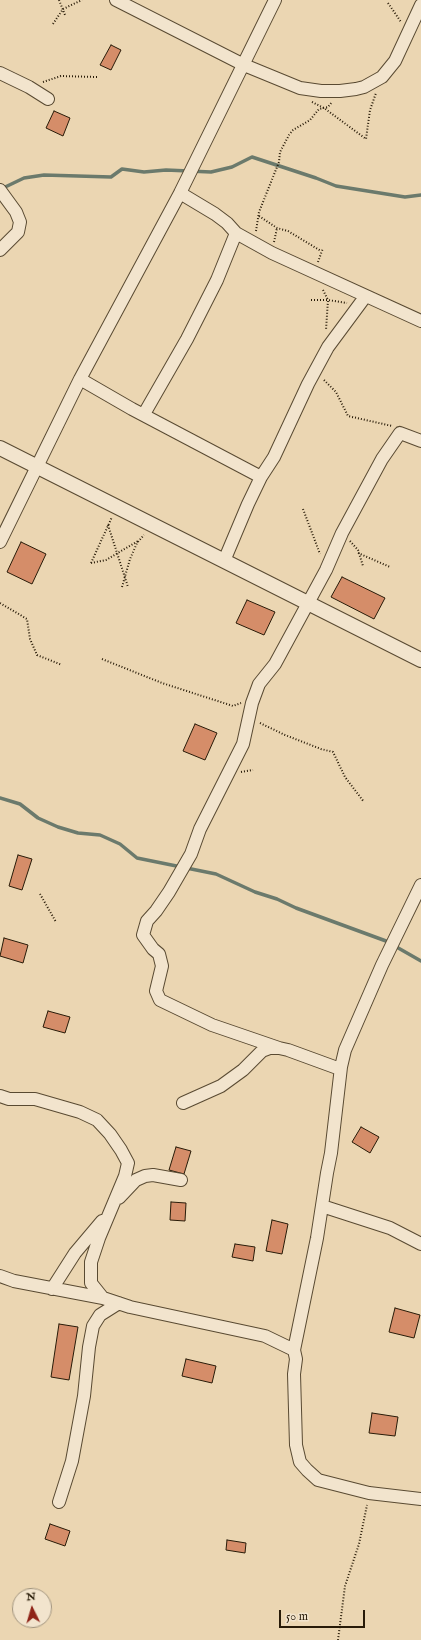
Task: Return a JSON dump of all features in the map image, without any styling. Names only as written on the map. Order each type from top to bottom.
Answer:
[{"type":"street","points":[[116,0],[140,5],[244,65],[300,88],[321,91],[340,91],[364,87],[382,77],[395,61],[421,5]]},
{"type":"street","points":[[0,542],[80,379],[180,193],[275,0]]},
{"type":"street","points":[[0,73],[29,87],[48,99]]},
{"type":"street","points":[[0,190],[16,212],[20,222],[18,232],[0,250]]},
{"type":"street","points":[[180,193],[215,214],[227,223],[236,233],[272,253],[314,272],[362,300],[421,321]]},
{"type":"street","points":[[144,414],[187,338],[217,280],[236,233]]},
{"type":"street","points":[[224,561],[248,504],[261,477],[274,457],[308,384],[328,347],[362,300]]},
{"type":"street","points":[[80,379],[261,477]]},
{"type":"street","points":[[340,1069],[307,1056],[212,1025],[160,1000],[156,991],[162,966],[159,954],[153,950],[143,935],[147,921],[161,905],[191,854],[200,829],[243,744],[250,718],[252,703],[259,684],[275,664],[326,570],[342,533],[382,459],[400,433],[421,441]]},
{"type":"street","points":[[0,448],[421,660]]},
{"type":"street","points":[[421,885],[382,965],[345,1050],[340,1069],[331,1153],[322,1206],[310,1276],[294,1350],[296,1359],[294,1374],[296,1445],[300,1462],[318,1480],[369,1492],[421,1499]]},
{"type":"street","points":[[183,1103],[221,1086],[243,1070],[262,1051],[279,1048]]},
{"type":"street","points":[[0,1096],[9,1099],[28,1098],[48,1102],[80,1112],[97,1120],[110,1134],[128,1163],[114,1205],[99,1238],[91,1262],[91,1283],[103,1298]]},
{"type":"street","points":[[125,1173],[142,1177],[153,1175],[181,1180]]},
{"type":"street","points":[[52,1289],[76,1253],[129,1186],[142,1177]]},
{"type":"street","points":[[322,1206],[390,1228],[421,1244]]},
{"type":"street","points":[[0,1276],[52,1289],[103,1298],[153,1312],[265,1336],[294,1350]]},
{"type":"street","points":[[59,1502],[72,1461],[84,1396],[89,1346],[93,1326],[100,1315],[119,1303]]},
{"type":"path","points":[[59,0],[65,15]]},
{"type":"path","points":[[53,24],[63,10],[82,0]]},
{"type":"path","points":[[388,3],[409,33]]},
{"type":"path","points":[[29,87],[61,76],[96,77]]},
{"type":"path","points":[[310,101],[324,108],[366,139],[370,110],[382,77]]},
{"type":"path","points":[[254,242],[259,212],[279,162],[280,152],[289,135],[293,130],[310,120],[319,109],[328,107],[340,91]]},
{"type":"path","points":[[259,216],[277,228],[288,231],[322,249],[314,272],[328,300],[325,328],[333,341]]},
{"type":"path","points":[[311,300],[362,300]]},
{"type":"path","points":[[323,378],[336,392],[348,416],[394,426],[400,433]]},
{"type":"path","points":[[114,505],[114,512],[91,563],[106,560],[139,541]]},
{"type":"path","points":[[303,509],[326,570]]},
{"type":"path","points":[[108,525],[128,587]]},
{"type":"path","points":[[122,587],[130,559],[139,541],[152,525]]},
{"type":"path","points":[[342,533],[358,553],[363,566]]},
{"type":"path","points":[[358,553],[390,567]]},
{"type":"path","points":[[0,603],[27,619],[30,638],[37,655],[62,665]]},
{"type":"path","points":[[102,659],[162,683],[233,706],[255,697]]},
{"type":"path","points":[[250,718],[321,750],[333,752],[344,777],[364,802]]},
{"type":"path","points":[[40,894],[56,922]]},
{"type":"path","points":[[338,1640],[345,1586],[359,1544],[369,1492]]},
{"type":"building","points":[[111,45],[121,50],[111,70],[100,65]]},
{"type":"building","points":[[54,111],[70,118],[63,136],[46,128]]},
{"type":"building","points":[[21,542],[46,554],[32,584],[7,572]]},
{"type":"building","points":[[342,577],[385,598],[374,619],[331,597]]},
{"type":"building","points":[[247,600],[275,612],[264,635],[236,623]]},
{"type":"building","points":[[195,724],[217,733],[205,760],[183,751]]},
{"type":"building","points":[[18,855],[32,859],[22,890],[9,886]]},
{"type":"building","points":[[4,938],[28,945],[23,963],[0,956]]},
{"type":"building","points":[[48,1011],[70,1017],[65,1033],[43,1027]]},
{"type":"building","points":[[361,1127],[379,1137],[370,1153],[352,1142]]},
{"type":"building","points":[[176,1147],[191,1151],[184,1174],[169,1170]]},
{"type":"building","points":[[171,1202],[186,1203],[185,1221],[170,1220]]},
{"type":"building","points":[[272,1220],[288,1224],[282,1254],[266,1251]]},
{"type":"building","points":[[235,1244],[255,1247],[253,1261],[232,1257]]},
{"type":"building","points":[[395,1308],[420,1315],[414,1338],[389,1332]]},
{"type":"building","points":[[59,1324],[78,1327],[69,1380],[51,1377]]},
{"type":"building","points":[[186,1359],[216,1366],[212,1383],[182,1376]]},
{"type":"building","points":[[372,1413],[398,1417],[395,1436],[369,1433]]},
{"type":"building","points":[[50,1524],[70,1531],[65,1546],[45,1539]]},
{"type":"building","points":[[227,1540],[246,1543],[245,1553],[226,1550]]},
{"type":"waterway","points":[[1,189],[24,178],[44,175],[111,177],[122,169],[144,172],[166,170],[211,172],[232,167],[252,157],[336,186],[405,197],[421,195]]},
{"type":"waterway","points":[[0,798],[20,804],[38,818],[58,827],[78,833],[100,835],[120,844],[137,858],[216,874],[255,892],[386,941],[421,961]]}]
